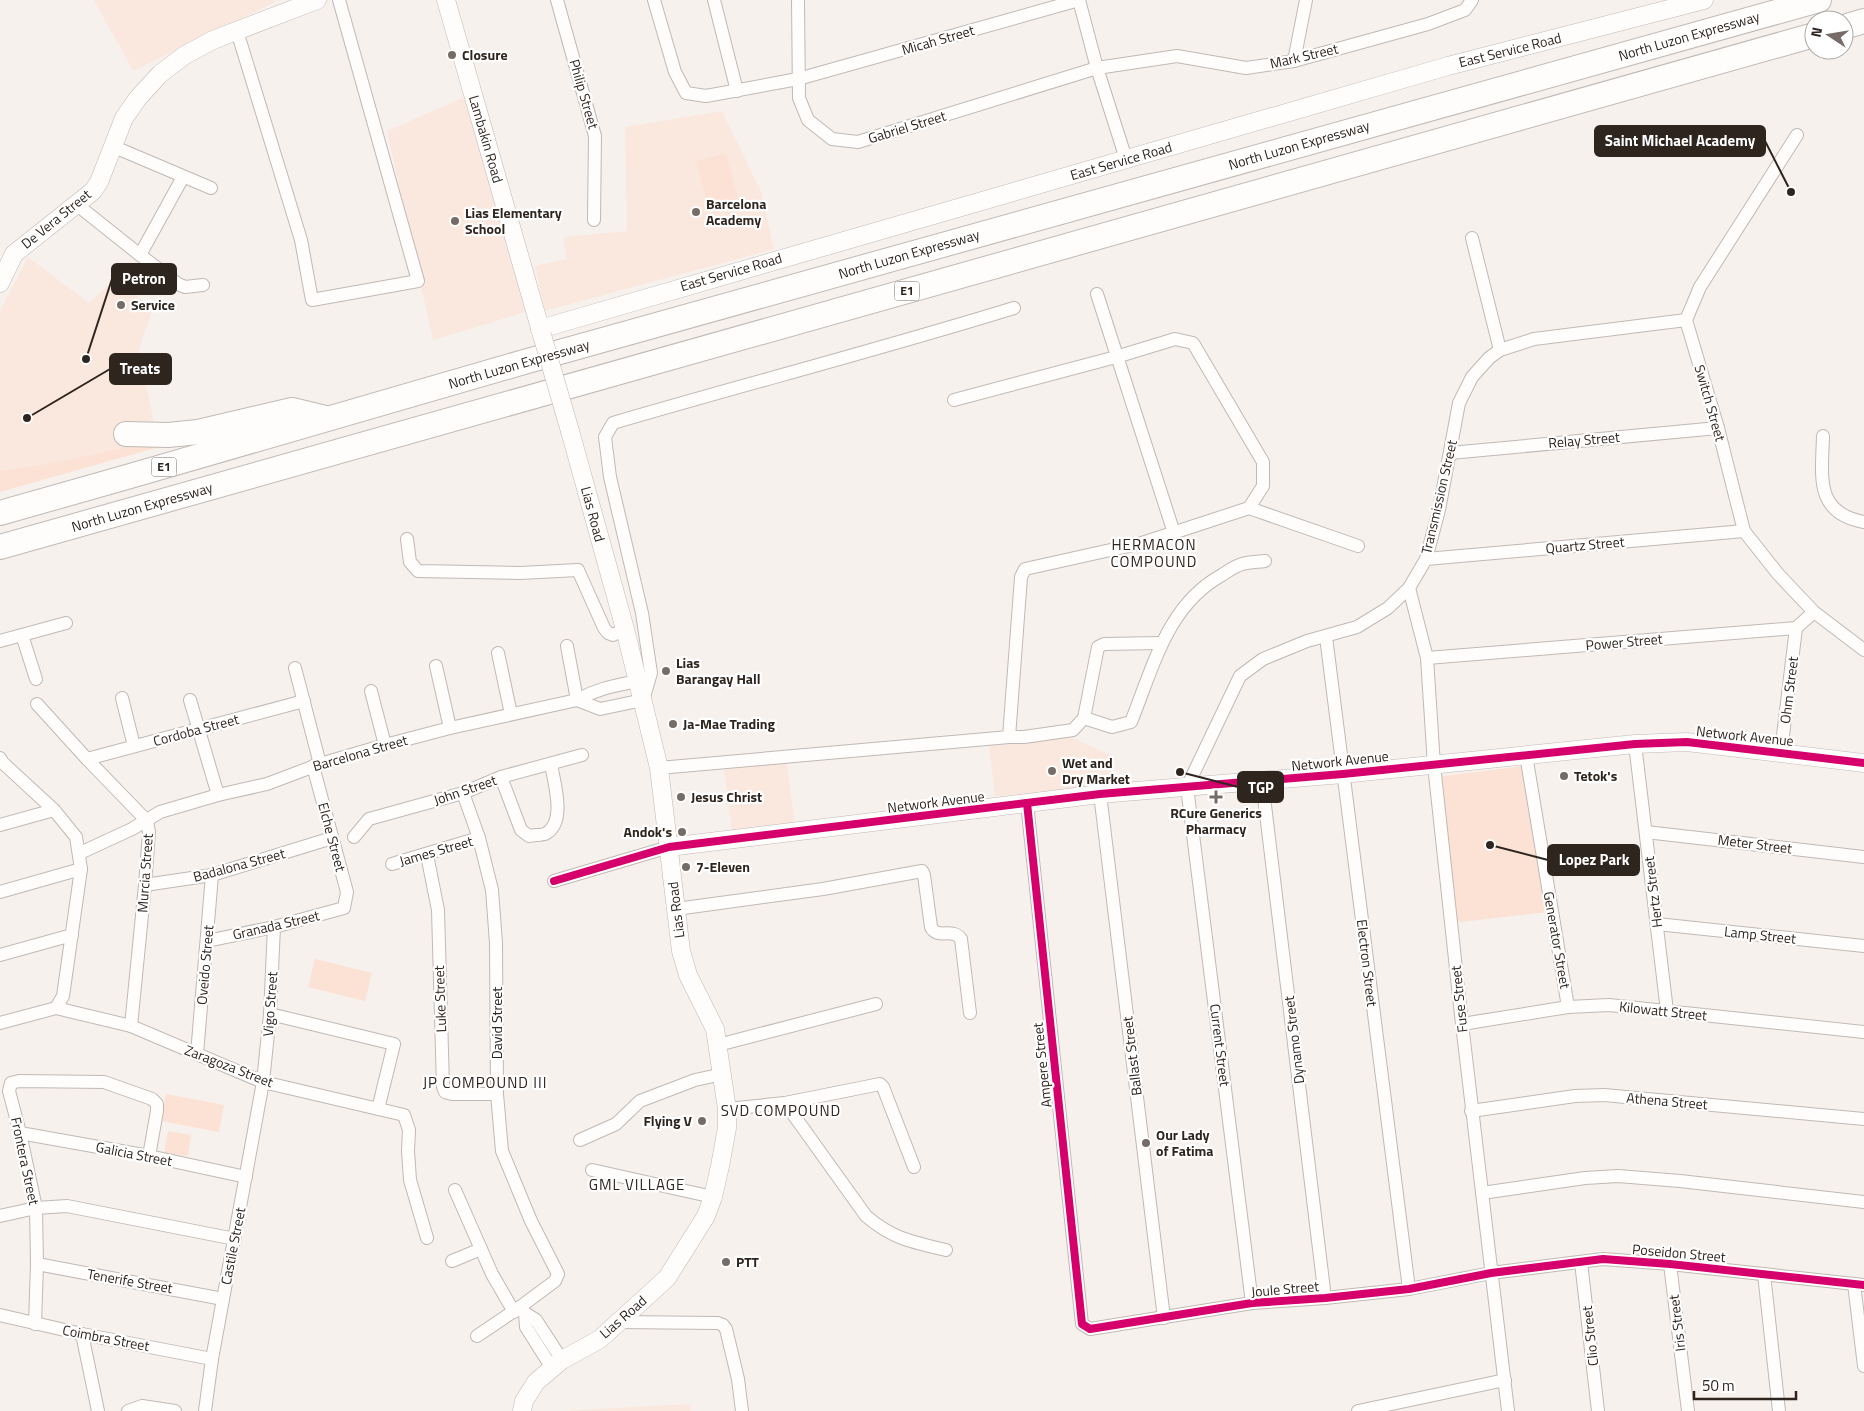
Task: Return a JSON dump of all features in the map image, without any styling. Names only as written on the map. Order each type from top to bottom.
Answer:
[{"type":"highway","name":"North Luzon Expressway","points":[[0,513],[212,454],[327,418],[1820,0]]},
{"type":"highway","name":"North Luzon Expressway","points":[[0,547],[1804,38]]},
{"type":"highway","points":[[126,434],[168,435],[198,432],[292,410],[327,418]]},
{"type":"main road","name":"De Vera Street","points":[[0,283],[14,254],[93,191],[99,182],[124,118],[138,98],[160,74],[185,55],[237,30],[317,0]]},
{"type":"main road","name":"Lambakin Road","points":[[446,0],[541,332]]},
{"type":"main road","name":"East Service Road","points":[[541,332],[734,271],[1448,66],[1704,0]]},
{"type":"main road","name":"Lias Road","points":[[522,1411],[524,1401],[536,1382],[557,1364],[600,1339],[667,1278],[706,1216],[713,1197],[720,1166],[728,1109],[714,1028],[688,975],[681,951],[660,768],[625,629],[541,332]]},
{"type":"main road","name":"Network Avenue","points":[[669,847],[1100,794],[1262,782],[1635,744],[1687,742],[1864,763]]},
{"type":"street","points":[[237,30],[301,240],[312,300],[418,281],[339,0]]},
{"type":"street","name":"Philip Street","points":[[557,0],[596,136],[594,220]]},
{"type":"street","name":"Micah Street","points":[[654,0],[675,72],[686,93],[706,96],[798,79],[1079,0]]},
{"type":"street","points":[[714,0],[737,91]]},
{"type":"street","name":"Gabriel Street","points":[[798,0],[799,98],[808,120],[832,139],[858,142],[1097,68]]},
{"type":"street","points":[[1079,0],[1097,68],[1126,159]]},
{"type":"street","points":[[1294,61],[1306,0]]},
{"type":"street","name":"Mark Street","points":[[1097,68],[1177,56],[1246,68],[1294,61],[1428,24],[1465,10],[1472,0]]},
{"type":"street","points":[[1686,320],[1700,287],[1797,135]]},
{"type":"street","points":[[112,146],[211,188]]},
{"type":"street","points":[[140,255],[184,177]]},
{"type":"street","points":[[76,204],[178,284],[185,287],[203,285]]},
{"type":"street","points":[[1472,238],[1500,350]]},
{"type":"street","points":[[1097,294],[1174,533]]},
{"type":"street","points":[[567,646],[577,700],[600,709],[643,700],[651,673],[642,613],[610,477],[605,437],[613,423],[1014,308]]},
{"type":"street","name":"Transmission Street","points":[[1186,787],[1240,676],[1263,659],[1306,641],[1357,627],[1388,608],[1409,588],[1426,558],[1438,510],[1459,403],[1472,377],[1489,358],[1500,350],[1534,339],[1686,320]]},
{"type":"street","name":"Switch Street","points":[[1686,320],[1718,428],[1744,531],[1778,574],[1814,612],[1864,650]]},
{"type":"street","points":[[954,400],[1116,357],[1175,339],[1193,343],[1263,462],[1263,486],[1249,508]]},
{"type":"street","name":"Relay Street","points":[[1450,452],[1718,428]]},
{"type":"street","points":[[1824,436],[1822,473],[1826,497],[1836,512],[1849,519],[1864,522]]},
{"type":"street","points":[[1009,737],[1021,577],[1025,570],[1142,543],[1249,508],[1358,546]]},
{"type":"street","name":"Quartz Street","points":[[1426,558],[1744,531]]},
{"type":"street","points":[[407,540],[410,562],[418,571],[520,573],[578,570],[604,628],[613,635],[625,629]]},
{"type":"street","points":[[1084,718],[1112,728],[1131,722],[1162,643],[1175,616],[1196,592],[1214,579],[1241,564],[1265,561]]},
{"type":"street","name":"Fuse Street","points":[[1409,588],[1427,658],[1434,764],[1471,1111],[1508,1411]]},
{"type":"street","points":[[1796,628],[1814,612]]},
{"type":"street","points":[[0,641],[66,622]]},
{"type":"street","name":"Power Street","points":[[1427,658],[1796,628]]},
{"type":"street","name":"Ohm Street","points":[[1781,752],[1796,628]]},
{"type":"street","points":[[22,635],[36,679]]},
{"type":"street","name":"Electron Street","points":[[1326,636],[1409,1289]]},
{"type":"street","points":[[660,768],[1024,737],[1073,730],[1084,718],[1098,647],[1104,644],[1162,643]]},
{"type":"street","points":[[498,653],[511,714]]},
{"type":"street","points":[[436,666],[450,728]]},
{"type":"street","name":"Elche Street","points":[[295,668],[304,702],[332,838],[347,892],[344,908]]},
{"type":"street","name":"Barcelona Street","points":[[80,853],[147,821],[160,812],[218,795],[267,784],[317,765],[385,745],[450,728],[577,700],[600,689],[638,681]]},
{"type":"street","points":[[370,691],[385,745]]},
{"type":"street","points":[[122,698],[134,746]]},
{"type":"street","points":[[190,700],[218,795]]},
{"type":"street","name":"Cordoba Street","points":[[87,759],[304,702]]},
{"type":"street","name":"Murcia Street","points":[[38,704],[87,759],[147,821],[149,832],[145,885],[131,1026]]},
{"type":"street","name":"Hertz Street","points":[[1635,744],[1667,1011]]},
{"type":"street","name":"Generator Street","points":[[1526,755],[1568,1007]]},
{"type":"street","name":"John Street","points":[[354,836],[369,819],[463,793],[500,777],[582,756]]},
{"type":"street","points":[[0,1022],[56,1008],[63,996],[81,869],[76,837],[54,810],[1,762]]},
{"type":"street","points":[[500,777],[521,830],[529,836],[545,834],[556,822],[558,807],[551,764]]},
{"type":"street","name":"Dynamo Street","points":[[1262,782],[1325,1298]]},
{"type":"street","name":"Current Street","points":[[1186,787],[1252,1303]]},
{"type":"street","name":"David Street","points":[[463,793],[479,838],[492,890],[496,944],[497,1094],[502,1151],[531,1221],[558,1274],[556,1281],[520,1311]]},
{"type":"street","name":"Ballast Street","points":[[1100,794],[1164,1318]]},
{"type":"street","name":"Ampere Street","points":[[1027,803],[1082,1324]]},
{"type":"street","points":[[0,825],[54,810]]},
{"type":"street","name":"Meter Street","points":[[1646,832],[1864,857]]},
{"type":"street","name":"Badalona Street","points":[[145,885],[212,875],[332,838]]},
{"type":"street","name":"James Street","points":[[392,864],[479,838]]},
{"type":"street","points":[[554,881],[669,847]]},
{"type":"street","name":"Luke Street","points":[[426,855],[438,910],[443,1087],[445,1092],[452,1094],[497,1094]]},
{"type":"street","points":[[0,892],[81,869]]},
{"type":"street","points":[[676,909],[823,889],[922,872],[924,875],[930,927],[937,933],[951,932],[958,934],[961,940],[970,1013]]},
{"type":"street","name":"Oveido Street","points":[[197,1054],[212,875]]},
{"type":"street","name":"Granada Street","points":[[207,941],[274,927],[344,908]]},
{"type":"street","name":"Lamp Street","points":[[1657,924],[1864,946]]},
{"type":"street","name":"Vigo Street","points":[[263,1082],[270,1014],[274,927]]},
{"type":"street","points":[[0,955],[72,935]]},
{"type":"street","points":[[718,1045],[876,1004]]},
{"type":"street","name":"Kilowatt Street","points":[[1462,1024],[1568,1007],[1609,1005],[1864,1032]]},
{"type":"street","name":"Zaragoza Street","points":[[56,1008],[131,1026],[263,1082],[404,1115],[409,1130],[410,1180],[427,1238]]},
{"type":"street","points":[[270,1014],[394,1044],[378,1109]]},
{"type":"street","points":[[580,1140],[616,1124],[640,1101],[694,1080],[723,1074]]},
{"type":"street","name":"Frontera Street","points":[[36,1324],[36,1208],[9,1090],[11,1083],[19,1081],[104,1082],[152,1099],[156,1104],[157,1111],[149,1156]]},
{"type":"street","name":"Castile Street","points":[[205,1411],[212,1358],[263,1082]]},
{"type":"street","points":[[728,1109],[785,1103],[880,1084],[883,1087],[914,1167]]},
{"type":"street","name":"Athena Street","points":[[1471,1111],[1575,1096],[1604,1095],[1864,1119]]},
{"type":"street","points":[[785,1103],[866,1216],[878,1226],[902,1239],[946,1250]]},
{"type":"street","name":"Galicia Street","points":[[20,1133],[149,1156],[246,1177]]},
{"type":"street","points":[[592,1170],[713,1197]]},
{"type":"street","points":[[1482,1193],[1585,1178],[1618,1176],[1680,1181],[1864,1202]]},
{"type":"street","points":[[455,1190],[492,1274],[520,1311],[526,1327],[557,1364]]},
{"type":"street","points":[[0,1216],[36,1208],[67,1206],[235,1239]]},
{"type":"street","points":[[452,1261],[481,1249]]},
{"type":"street","name":"Poseidon Street","points":[[1491,1273],[1603,1259],[1670,1264],[1859,1285]]},
{"type":"street","name":"Clio Street","points":[[1581,1262],[1598,1411]]},
{"type":"street","name":"Tenerife Street","points":[[37,1264],[223,1298]]},
{"type":"street","name":"Iris Street","points":[[1670,1264],[1688,1411]]},
{"type":"street","name":"Joule Street","points":[[1082,1324],[1090,1329],[1252,1303],[1325,1298],[1409,1289],[1491,1273]]},
{"type":"street","points":[[1764,1274],[1779,1411]]},
{"type":"street","points":[[1859,1285],[1864,1366]]},
{"type":"street","points":[[476,1336],[520,1311]]},
{"type":"street","name":"Coimbra Street","points":[[0,1315],[82,1334],[212,1358]]},
{"type":"street","points":[[618,1322],[718,1323],[723,1325],[726,1329],[738,1379],[742,1411]]},
{"type":"street","points":[[82,1334],[98,1411]]},
{"type":"street","points":[[1358,1411],[1504,1380]]},
{"type":"street","points":[[128,1411],[142,1406],[175,1411]]},
{"type":"shaded area","points":[[94,0],[274,0],[275,2],[133,71]]},
{"type":"shaded area","name":"Lias Elementary School","points":[[469,95],[529,311],[433,340],[387,131]]},
{"type":"shaded area","name":"Barcelona Academy","points":[[722,111],[761,192],[774,249],[545,311],[535,266],[566,259],[563,237],[627,231],[625,127]]},
{"type":"shaded area","points":[[726,153],[739,202],[709,210],[696,161]]},
{"type":"shaded area","points":[[28,257],[89,303],[117,277],[152,310],[139,350],[159,447],[0,491],[0,311]]},
{"type":"shaded area","points":[[127,447],[159,447],[0,492],[0,471],[54,463]]},
{"type":"shaded area","name":"Wet and Dry Market","points":[[1071,737],[1110,755],[1113,787],[995,796],[989,746]]},
{"type":"shaded area","points":[[786,760],[795,823],[732,831],[724,770]]},
{"type":"shaded area","points":[[1523,766],[1549,912],[1452,923],[1436,777]]},
{"type":"shaded area","points":[[315,959],[372,973],[365,1001],[308,987]]},
{"type":"shaded area","points":[[166,1094],[224,1105],[219,1132],[161,1121]]},
{"type":"shaded area","points":[[168,1131],[191,1135],[188,1156],[164,1153]]},
{"type":"shaded area","points":[[690,1404],[691,1411],[564,1411],[596,1409]]},
{"type":"cycle path","points":[[554,881],[669,847],[1100,794],[1343,774],[1635,744],[1687,742],[1864,763]]},
{"type":"cycle path","points":[[1027,803],[1082,1324],[1090,1329],[1252,1303],[1325,1298],[1409,1289],[1491,1273],[1603,1259],[1670,1264],[1864,1285]]},
{"type":"place","name":"Closure","points":[[452,55]]},
{"type":"place","name":"Saint Michael Academy","points":[[1791,192]]},
{"type":"place","name":"Barcelona Academy","points":[[696,212]]},
{"type":"place","name":"Lias Elementary School","points":[[455,221]]},
{"type":"place","name":"Service","points":[[121,305]]},
{"type":"place","name":"Petron","points":[[86,359]]},
{"type":"place","name":"Treats","points":[[27,418]]},
{"type":"place","name":"Lias Barangay Hall","points":[[666,671]]},
{"type":"place","name":"Ja-Mae Trading","points":[[673,724]]},
{"type":"place","name":"Wet and Dry Market","points":[[1052,771]]},
{"type":"place","name":"TGP","points":[[1180,772]]},
{"type":"place","name":"Tetok's","points":[[1564,776]]},
{"type":"place","name":"Jesus Christ","points":[[681,797]]},
{"type":"place","name":"RCure Generics Pharmacy","points":[[1216,797]]},
{"type":"place","name":"Andok's","points":[[682,832]]},
{"type":"place","name":"Lopez Park","points":[[1490,845]]},
{"type":"place","name":"7-Eleven","points":[[686,867]]},
{"type":"place","name":"Flying V","points":[[702,1121]]},
{"type":"place","name":"Our Lady of Fatima","points":[[1146,1143]]},
{"type":"place","name":"PTT","points":[[726,1262]]},
{"type":"district","name":"HERMACON COMPOUND","points":[[1154,554]]},
{"type":"district","name":"JP COMPOUND III","points":[[485,1083]]},
{"type":"district","name":"SVD COMPOUND","points":[[781,1111]]},
{"type":"district","name":"GML VILLAGE","points":[[637,1185]]}]
